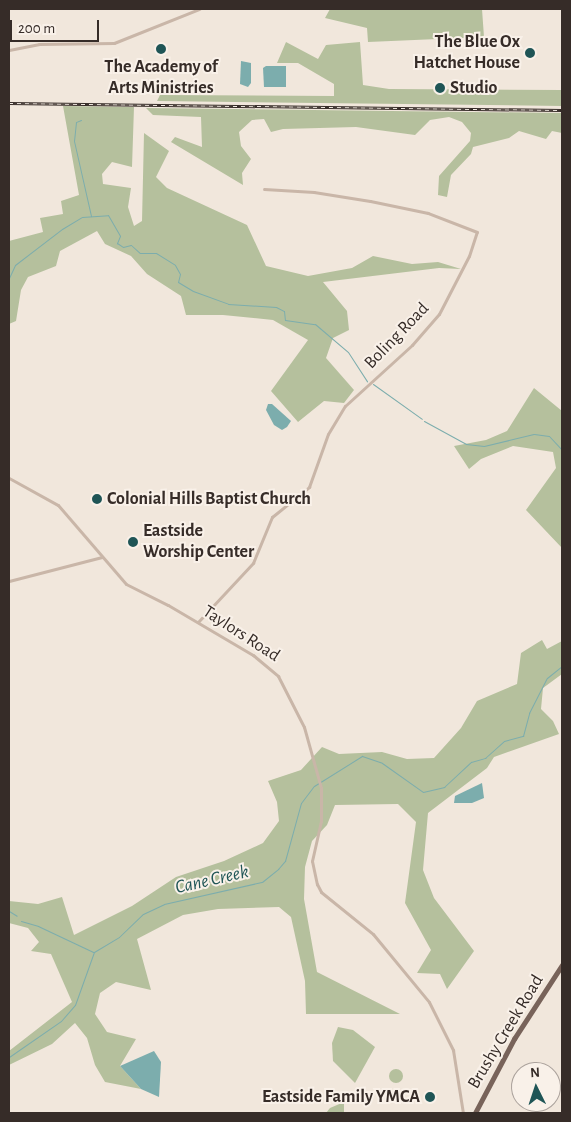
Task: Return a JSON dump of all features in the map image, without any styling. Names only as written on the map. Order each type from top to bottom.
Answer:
[{"type":"main road","name":"Brushy Creek Road","points":[[472,1113],[514,1039],[562,965]]},
{"type":"street","points":[[9,50],[39,44],[114,43],[199,9]]},
{"type":"street","name":"Boling Road","points":[[198,622],[253,563],[272,517],[309,487],[328,434],[345,406],[412,345],[439,314],[469,256],[477,232],[428,213],[370,201],[314,192],[264,190]]},
{"type":"street","name":"Taylors Road","points":[[9,478],[58,505],[126,584],[198,622],[267,664],[278,676],[302,721],[320,782],[321,821],[312,861],[321,892],[373,934],[429,1002],[453,1050],[462,1111]]},
{"type":"street","points":[[9,581],[102,557]]},
{"type":"street","points":[[462,1111],[472,1113]]},
{"type":"green space","points":[[330,9],[482,9],[484,37],[368,42],[367,28],[325,18]]},
{"type":"green space","points":[[286,42],[318,59],[326,45],[360,42],[363,85],[389,89],[562,90],[562,106],[157,101],[160,95],[334,96],[334,84],[298,63],[277,63]]},
{"type":"green space","points":[[63,106],[134,107],[132,167],[112,162],[102,174],[103,184],[131,188],[128,207],[134,226],[142,221],[144,133],[169,151],[156,177],[167,188],[247,225],[266,266],[308,276],[352,268],[373,256],[412,264],[438,262],[461,269],[439,268],[323,282],[347,311],[349,330],[333,338],[326,358],[354,390],[344,403],[324,401],[298,422],[271,391],[308,340],[273,320],[223,315],[186,315],[181,296],[147,274],[131,256],[105,244],[97,231],[60,251],[56,266],[28,277],[21,290],[16,321],[9,324],[9,241],[43,232],[40,218],[63,214],[61,201],[79,195]]},
{"type":"green space","points":[[146,108],[562,113],[562,133],[552,131],[546,139],[519,131],[509,138],[473,147],[471,154],[451,175],[447,197],[438,195],[439,176],[470,141],[471,133],[462,122],[449,117],[430,120],[415,135],[356,127],[283,129],[271,132],[264,119],[252,120],[239,132],[241,146],[251,159],[242,173],[243,185],[171,142],[175,137],[202,147],[201,117],[153,115]]},
{"type":"green space","points":[[534,388],[562,411],[562,548],[526,510],[556,468],[553,452],[513,446],[481,459],[469,469],[454,446],[486,440],[507,431]]},
{"type":"green space","points":[[542,640],[547,649],[562,641],[562,674],[543,688],[541,709],[553,721],[559,734],[494,757],[487,768],[428,813],[423,870],[434,898],[474,951],[447,989],[440,974],[417,973],[431,950],[405,903],[416,822],[398,804],[335,805],[327,825],[312,841],[305,867],[304,899],[317,972],[400,1014],[306,1014],[305,981],[291,917],[279,907],[218,909],[183,915],[137,939],[151,990],[116,982],[100,993],[95,1014],[107,1032],[136,1039],[120,1066],[141,1089],[105,1082],[95,1065],[87,1038],[75,1023],[52,1044],[9,1065],[9,1051],[72,1002],[51,954],[31,951],[39,942],[28,928],[9,923],[9,901],[38,904],[62,897],[74,935],[132,906],[176,877],[224,861],[263,843],[279,821],[277,802],[268,781],[301,770],[322,747],[339,754],[382,752],[407,759],[434,758],[461,728],[477,701],[517,684],[521,653]]},
{"type":"green space","points":[[338,1027],[353,1030],[375,1047],[355,1083],[333,1061],[332,1043]]},
{"type":"green space","points":[[396,1069],[401,1071],[403,1076],[401,1081],[396,1083],[391,1081],[389,1076],[391,1071]]},
{"type":"green space","points":[[344,1102],[344,1113],[326,1113],[330,1108]]},
{"type":"water","points":[[241,61],[251,63],[251,83],[248,87],[240,84]]},
{"type":"water","points":[[266,66],[286,66],[286,87],[264,87],[263,68]]},
{"type":"water","points":[[268,404],[272,404],[291,421],[287,427],[282,430],[274,425],[266,410]]},
{"type":"water","points":[[482,783],[484,798],[472,803],[454,803],[455,796]]},
{"type":"water","points":[[154,1051],[161,1062],[159,1097],[141,1089],[120,1066]]},
{"type":"waterway","points":[[81,120],[76,122],[74,141],[91,216]]},
{"type":"waterway","points":[[9,278],[15,265],[62,229],[82,217],[108,215],[120,236],[117,243],[123,247],[131,245],[140,253],[156,253],[175,265],[180,274],[178,282],[193,291],[228,304],[276,307],[284,311],[285,320],[315,324],[348,352],[367,381]]},
{"type":"waterway","points":[[373,384],[422,419]]},
{"type":"waterway","points":[[424,421],[466,444],[484,446],[534,434],[549,436],[562,450]]},
{"type":"waterway","name":"Cane Creek","points":[[9,1057],[61,1021],[75,1005],[94,952],[119,937],[143,914],[164,904],[262,882],[278,869],[285,861],[301,803],[314,786],[362,756],[382,763],[423,792],[444,787],[471,762],[485,758],[504,741],[523,736],[529,713],[547,678],[562,666]]},
{"type":"waterway","points":[[9,911],[17,916]]},
{"type":"waterway","points":[[21,921],[38,926],[93,952]]},
{"type":"railway","points":[[9,103],[562,110]]},
{"type":"place","name":"The Academy of Arts Ministries","points":[[161,49]]},
{"type":"place","name":"The Blue Ox Hatchet House","points":[[530,53]]},
{"type":"place","name":"Studio","points":[[440,88]]},
{"type":"place","name":"Colonial Hills Baptist Church","points":[[97,499]]},
{"type":"place","name":"Eastside Worship Center","points":[[133,542]]},
{"type":"place","name":"Eastside Family YMCA","points":[[430,1097]]}]
